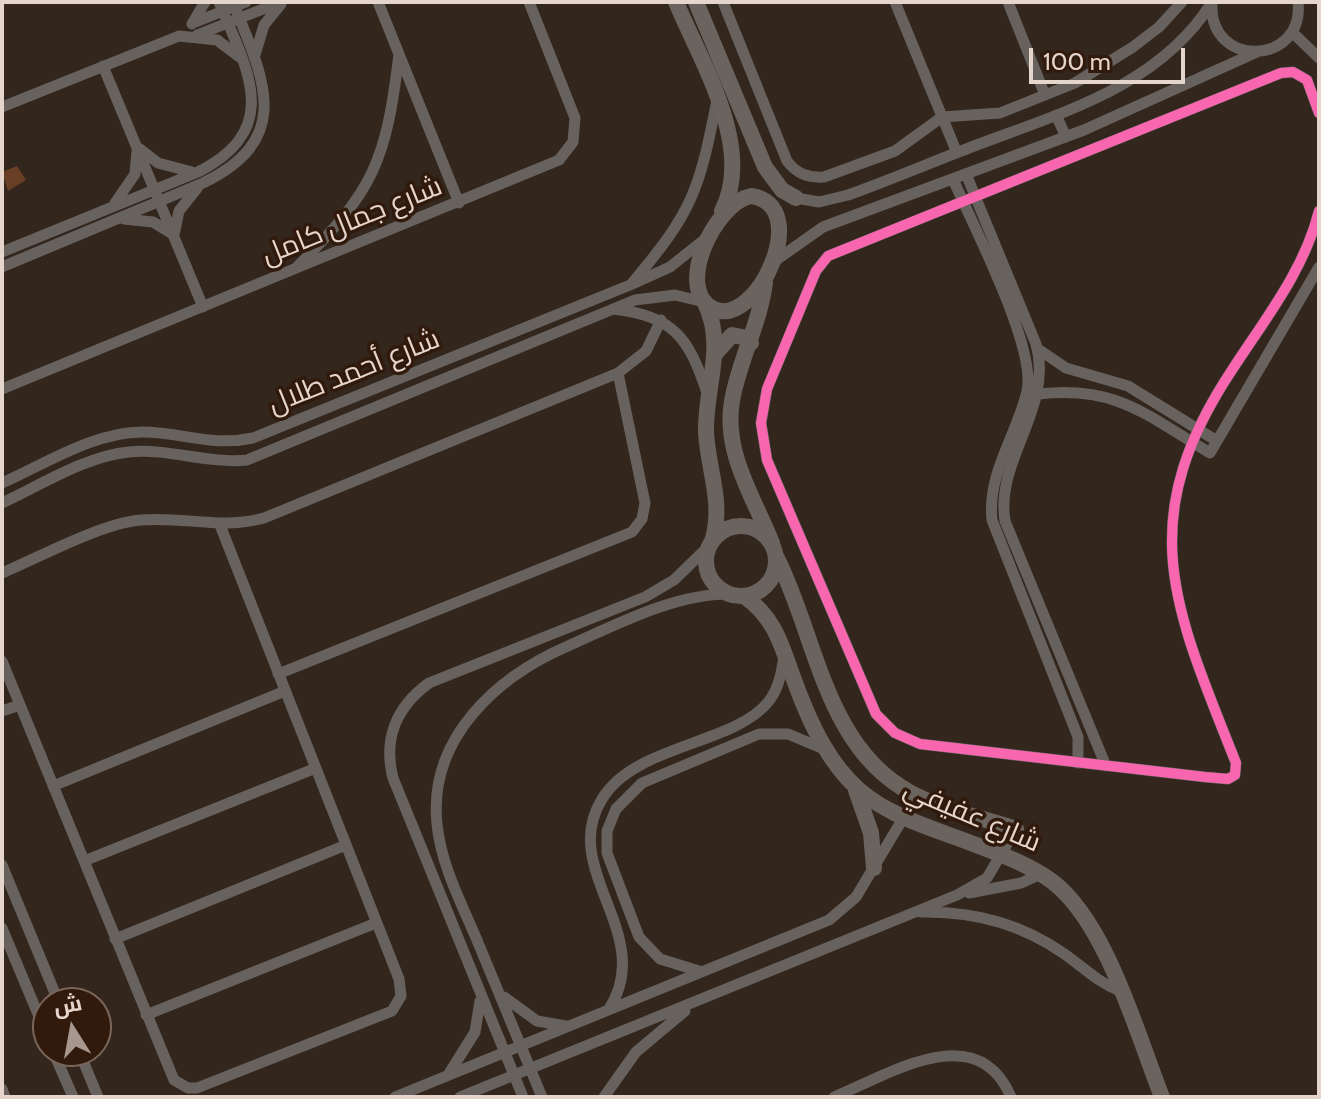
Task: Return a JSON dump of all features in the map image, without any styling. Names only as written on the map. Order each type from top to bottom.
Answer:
[{"type":"street","points":[[194,29],[205,2]]},
{"type":"street","points":[[248,58],[264,25],[282,2]]},
{"type":"street","points":[[2,107],[179,36],[232,9],[282,2]]},
{"type":"street","name":"شارع جمال كامل","points":[[2,389],[459,203],[552,164],[565,155],[573,142],[575,118],[529,2]]},
{"type":"street","points":[[676,2],[732,142],[732,183],[712,229],[698,278],[713,319],[716,353],[708,397],[706,434],[718,500],[707,570],[715,585],[737,595]]},
{"type":"street","points":[[696,2],[772,177],[782,190],[796,198]]},
{"type":"street","points":[[723,2],[783,151],[794,169],[803,175],[824,177],[895,151],[942,117],[1000,113],[1075,83],[1122,55],[1159,27],[1182,2]]},
{"type":"street","points":[[895,2],[957,153]]},
{"type":"street","points":[[1008,2],[1045,95]]},
{"type":"street","points":[[712,229],[742,198],[768,201],[796,198],[819,202],[834,199],[1101,96],[1146,70],[1185,37],[1212,2]]},
{"type":"street","points":[[1212,2],[1212,19],[1219,34],[1240,49],[1257,52]]},
{"type":"street","points":[[705,303],[719,311],[734,311],[751,297],[769,269],[823,227],[1066,137],[1280,44],[1292,32],[1298,17],[1298,2]]},
{"type":"street","points":[[379,3],[459,203]]},
{"type":"street","points":[[2,267],[160,202],[200,177],[228,154],[247,131],[253,102],[248,58],[232,9]]},
{"type":"street","points":[[194,29],[248,58]]},
{"type":"street","points":[[1292,32],[1319,58]]},
{"type":"street","points":[[295,270],[341,223],[371,178],[389,127],[399,54]]},
{"type":"street","points":[[103,66],[203,307]]},
{"type":"street","points":[[1319,113],[1307,80],[1293,72],[1281,73],[976,197],[845,246],[821,263],[767,389],[761,423],[764,448],[876,714],[888,728],[920,744],[1228,779],[1237,771],[1188,639],[1174,577],[1173,522],[1190,442],[1196,428],[1292,279],[1319,211]]},
{"type":"street","points":[[630,285],[665,245],[691,204],[707,158],[717,100]]},
{"type":"street","points":[[1056,115],[1066,137]]},
{"type":"street","points":[[137,146],[170,169],[200,177]]},
{"type":"street","points":[[111,207],[121,198],[135,174],[137,146]]},
{"type":"street","points":[[966,174],[1038,349],[1041,365],[1039,394],[1004,489],[1003,512],[1008,531],[1106,766]]},
{"type":"street","points":[[2,252],[154,189],[200,177]]},
{"type":"street","points":[[174,236],[179,211],[200,177]]},
{"type":"street","points":[[768,201],[772,177]]},
{"type":"street","points":[[953,179],[1020,337],[1028,365],[1027,392],[992,486],[991,510],[995,536],[1076,731],[1080,749],[1078,763]]},
{"type":"street","name":"شارع عفيفي","points":[[768,201],[779,224],[762,309],[732,401],[731,436],[739,467],[795,595],[835,710],[848,735],[885,776],[917,795],[1016,829]]},
{"type":"street","points":[[115,220],[153,222],[174,236]]},
{"type":"street","name":"شارع أحمد طلال","points":[[2,483],[95,441],[126,433],[158,433],[211,443],[253,438],[670,267],[712,229]]},
{"type":"street","points":[[1039,394],[1071,391],[1124,402],[1210,453],[1319,267]]},
{"type":"street","points":[[630,285],[661,279],[665,288],[658,295]]},
{"type":"street","name":"شارع أحمد طلال","points":[[2,503],[97,460],[128,452],[227,462],[247,460],[612,309],[658,295],[691,297],[705,303]]},
{"type":"street","points":[[612,309],[644,313],[661,320],[690,348],[708,397]]},
{"type":"street","points":[[2,573],[128,522],[156,520],[220,525],[264,518],[618,373],[646,351],[661,320]]},
{"type":"street","points":[[716,353],[732,335],[747,338],[751,343]]},
{"type":"street","points":[[1038,349],[1075,371],[1128,386],[1217,441]]},
{"type":"street","points":[[1071,391],[1069,380],[1075,371]]},
{"type":"street","points":[[278,674],[632,532],[642,519],[645,503],[618,373]]},
{"type":"street","points":[[390,383],[396,397]]},
{"type":"street","points":[[2,661],[174,1080],[188,1088],[197,1088],[384,1015],[398,1004],[401,987],[220,525]]},
{"type":"street","points":[[523,1097],[393,778],[389,747],[397,717],[405,704],[429,683],[660,589],[687,570],[723,531],[738,526],[761,532],[774,550],[771,581],[759,592],[685,599],[549,654],[506,680],[487,696],[458,734],[439,779],[437,826],[449,873],[542,1097]]},
{"type":"street","points":[[995,536],[1008,531]]},
{"type":"street","name":"شارع عفيفي","points":[[737,595],[766,614],[785,650],[802,701],[826,750],[853,785],[904,817],[1041,874],[1069,897],[1085,916],[1120,991],[1162,1097]]},
{"type":"street","points":[[608,1011],[621,986],[624,958],[590,849],[596,810],[610,787],[631,770],[758,712],[776,688],[785,650]]},
{"type":"street","points":[[53,786],[285,691]]},
{"type":"street","points":[[2,711],[20,705]]},
{"type":"street","points":[[704,972],[660,959],[639,937],[607,853],[607,831],[616,809],[642,783],[759,734],[788,734],[826,750]]},
{"type":"street","points":[[1080,749],[1097,745]]},
{"type":"street","points":[[84,861],[316,768]]},
{"type":"street","points":[[853,785],[869,825],[874,868]]},
{"type":"street","points":[[395,1097],[829,920],[856,897],[917,795]]},
{"type":"street","points":[[460,1097],[957,895],[987,878],[1003,856],[1016,829]]},
{"type":"street","points":[[115,939],[346,845]]},
{"type":"street","points":[[2,865],[52,987]]},
{"type":"street","points":[[957,895],[1021,883],[1041,874]]},
{"type":"street","points":[[913,912],[955,913],[1008,924],[1037,937],[1095,978],[1120,991]]},
{"type":"street","points":[[146,1015],[376,923]]},
{"type":"street","points":[[2,928],[32,1000]]},
{"type":"street","points":[[498,990],[522,1013],[537,1021],[570,1026]]},
{"type":"street","points":[[446,1076],[468,1048],[481,996]]},
{"type":"street","points":[[604,1097],[649,1039],[704,998]]},
{"type":"street","points":[[834,1097],[929,1059],[958,1054],[973,1056],[992,1067],[1011,1097]]},
{"type":"street","points":[[60,1067],[73,1097]]},
{"type":"street","points":[[86,1067],[98,1097]]},
{"type":"street","points":[[2,1089],[5,1097]]},
{"type":"shaded area","points":[[17,166],[26,180],[8,191],[2,172]]},
{"type":"cycle path","points":[[1319,113],[1307,80],[1293,72],[1281,73],[828,256],[816,271],[767,389],[761,423],[767,460],[876,714],[895,733],[920,744],[1205,777],[1228,779],[1235,775],[1236,763],[1195,658],[1181,611],[1173,566],[1173,521],[1181,474],[1201,424],[1294,274],[1319,211]]}]
